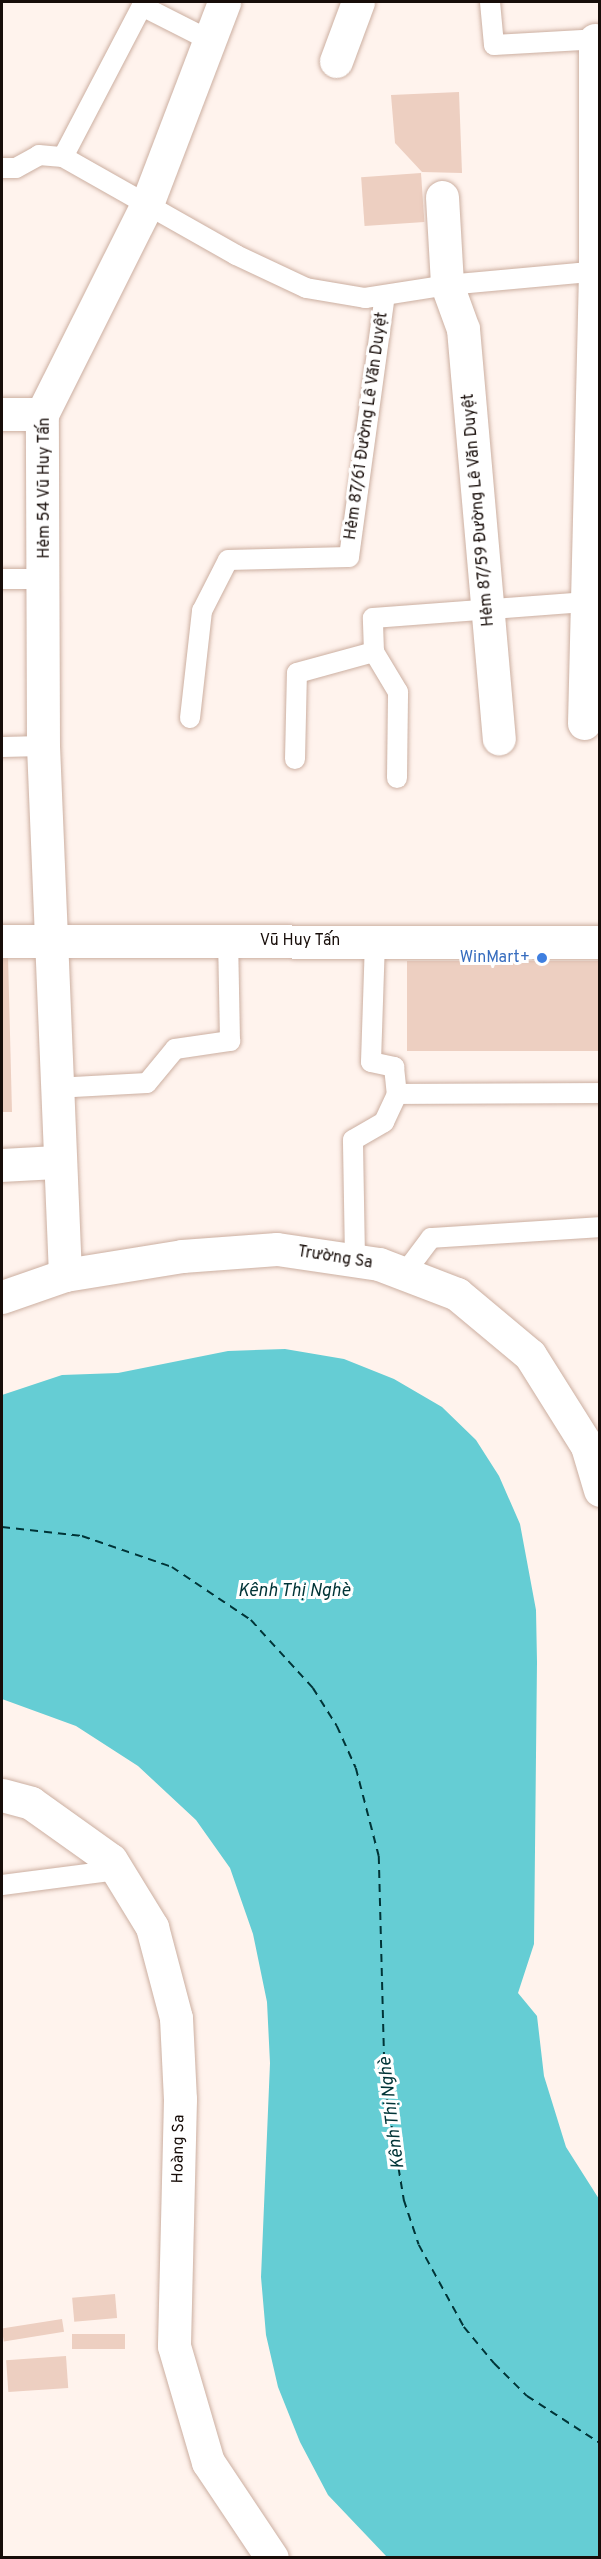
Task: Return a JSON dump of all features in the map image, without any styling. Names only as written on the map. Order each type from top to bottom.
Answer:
[{"type":"street","name":"Hẻm 54 Vũ Huy Tấn","points":[[64,1275],[43,746],[45,579],[42,414],[147,204],[207,39],[224,2]]},
{"type":"street","points":[[336,61],[358,2]]},
{"type":"street","points":[[584,723],[593,602],[597,39]]},
{"type":"street","name":"Hẻm 87/59 Đường Lê Văn Duyệt","points":[[442,197],[447,285],[463,329],[499,738]]},
{"type":"street","points":[[2,414],[42,414]]},
{"type":"street","name":"Vũ Huy Tấn","points":[[2,941],[600,942]]},
{"type":"street","points":[[2,1165],[58,1162]]},
{"type":"street","name":"Trường Sa","points":[[2,1297],[64,1275],[182,1256],[277,1249],[355,1258],[457,1294],[531,1355],[595,1456],[600,1490]]},
{"type":"street","name":"Hoàng Sa","points":[[2,1795],[31,1803],[111,1860],[152,1927],[176,2019],[180,2099],[174,2346],[208,2462],[272,2558]]},
{"type":"lane","points":[[490,2],[494,45],[597,39]]},
{"type":"lane","points":[[63,158],[143,4],[207,39]]},
{"type":"lane","points":[[2,168],[16,168],[39,155],[63,158],[236,255],[306,288],[365,298],[447,285],[597,271]]},
{"type":"lane","name":"Hẻm 87/61 Đường Lê Văn Duyệt","points":[[190,718],[202,611],[228,560],[350,557],[385,295]]},
{"type":"lane","points":[[2,579],[45,579]]},
{"type":"lane","points":[[397,778],[398,692],[374,652],[373,618],[593,602]]},
{"type":"lane","points":[[295,759],[297,673],[374,652]]},
{"type":"lane","points":[[2,747],[43,746]]},
{"type":"lane","points":[[55,1088],[147,1083],[175,1049],[230,1041],[228,941]]},
{"type":"lane","points":[[355,1258],[353,1140],[384,1122],[396,1094],[394,1067],[371,1062],[375,941]]},
{"type":"lane","points":[[396,1094],[600,1093]]},
{"type":"lane","points":[[404,1274],[431,1238],[600,1227]]},
{"type":"lane","points":[[2,1885],[117,1870]]},
{"type":"water","name":"Kênh Thị Nghè","points":[[285,1349],[344,1359],[394,1379],[442,1407],[476,1440],[499,1476],[520,1524],[536,1610],[537,1662],[534,1944],[518,1993],[537,2016],[544,2076],[566,2147],[599,2199],[599,2557],[387,2557],[328,2495],[300,2442],[278,2387],[266,2335],[261,2277],[270,2063],[267,2002],[253,1934],[230,1868],[196,1820],[138,1766],[76,1726],[2,1699],[2,1395],[62,1375],[118,1373],[228,1351]]},
{"type":"building","points":[[459,92],[462,173],[422,172],[395,143],[391,95]]},
{"type":"building","points":[[421,173],[424,222],[365,226],[361,177]]},
{"type":"building","points":[[2,956],[8,956],[12,1112],[2,1112]]},
{"type":"building","points":[[407,961],[600,961],[600,1051],[407,1051]]},
{"type":"building","points":[[115,2294],[117,2318],[74,2322],[72,2298]]},
{"type":"building","points":[[62,2319],[64,2332],[4,2341],[2,2329]]},
{"type":"building","points":[[72,2334],[125,2334],[125,2349],[72,2349]]},
{"type":"building","points":[[66,2356],[68,2388],[8,2392],[6,2360]]},
{"type":"ferry route","points":[[2,1527],[82,1536],[172,1567],[251,1620],[313,1688],[337,1726],[356,1768],[379,1856],[385,2085],[404,2200],[419,2245],[464,2327],[494,2363],[527,2396],[600,2443]]},
{"type":"place","name":"WinMart+","points":[[542,958]]}]
